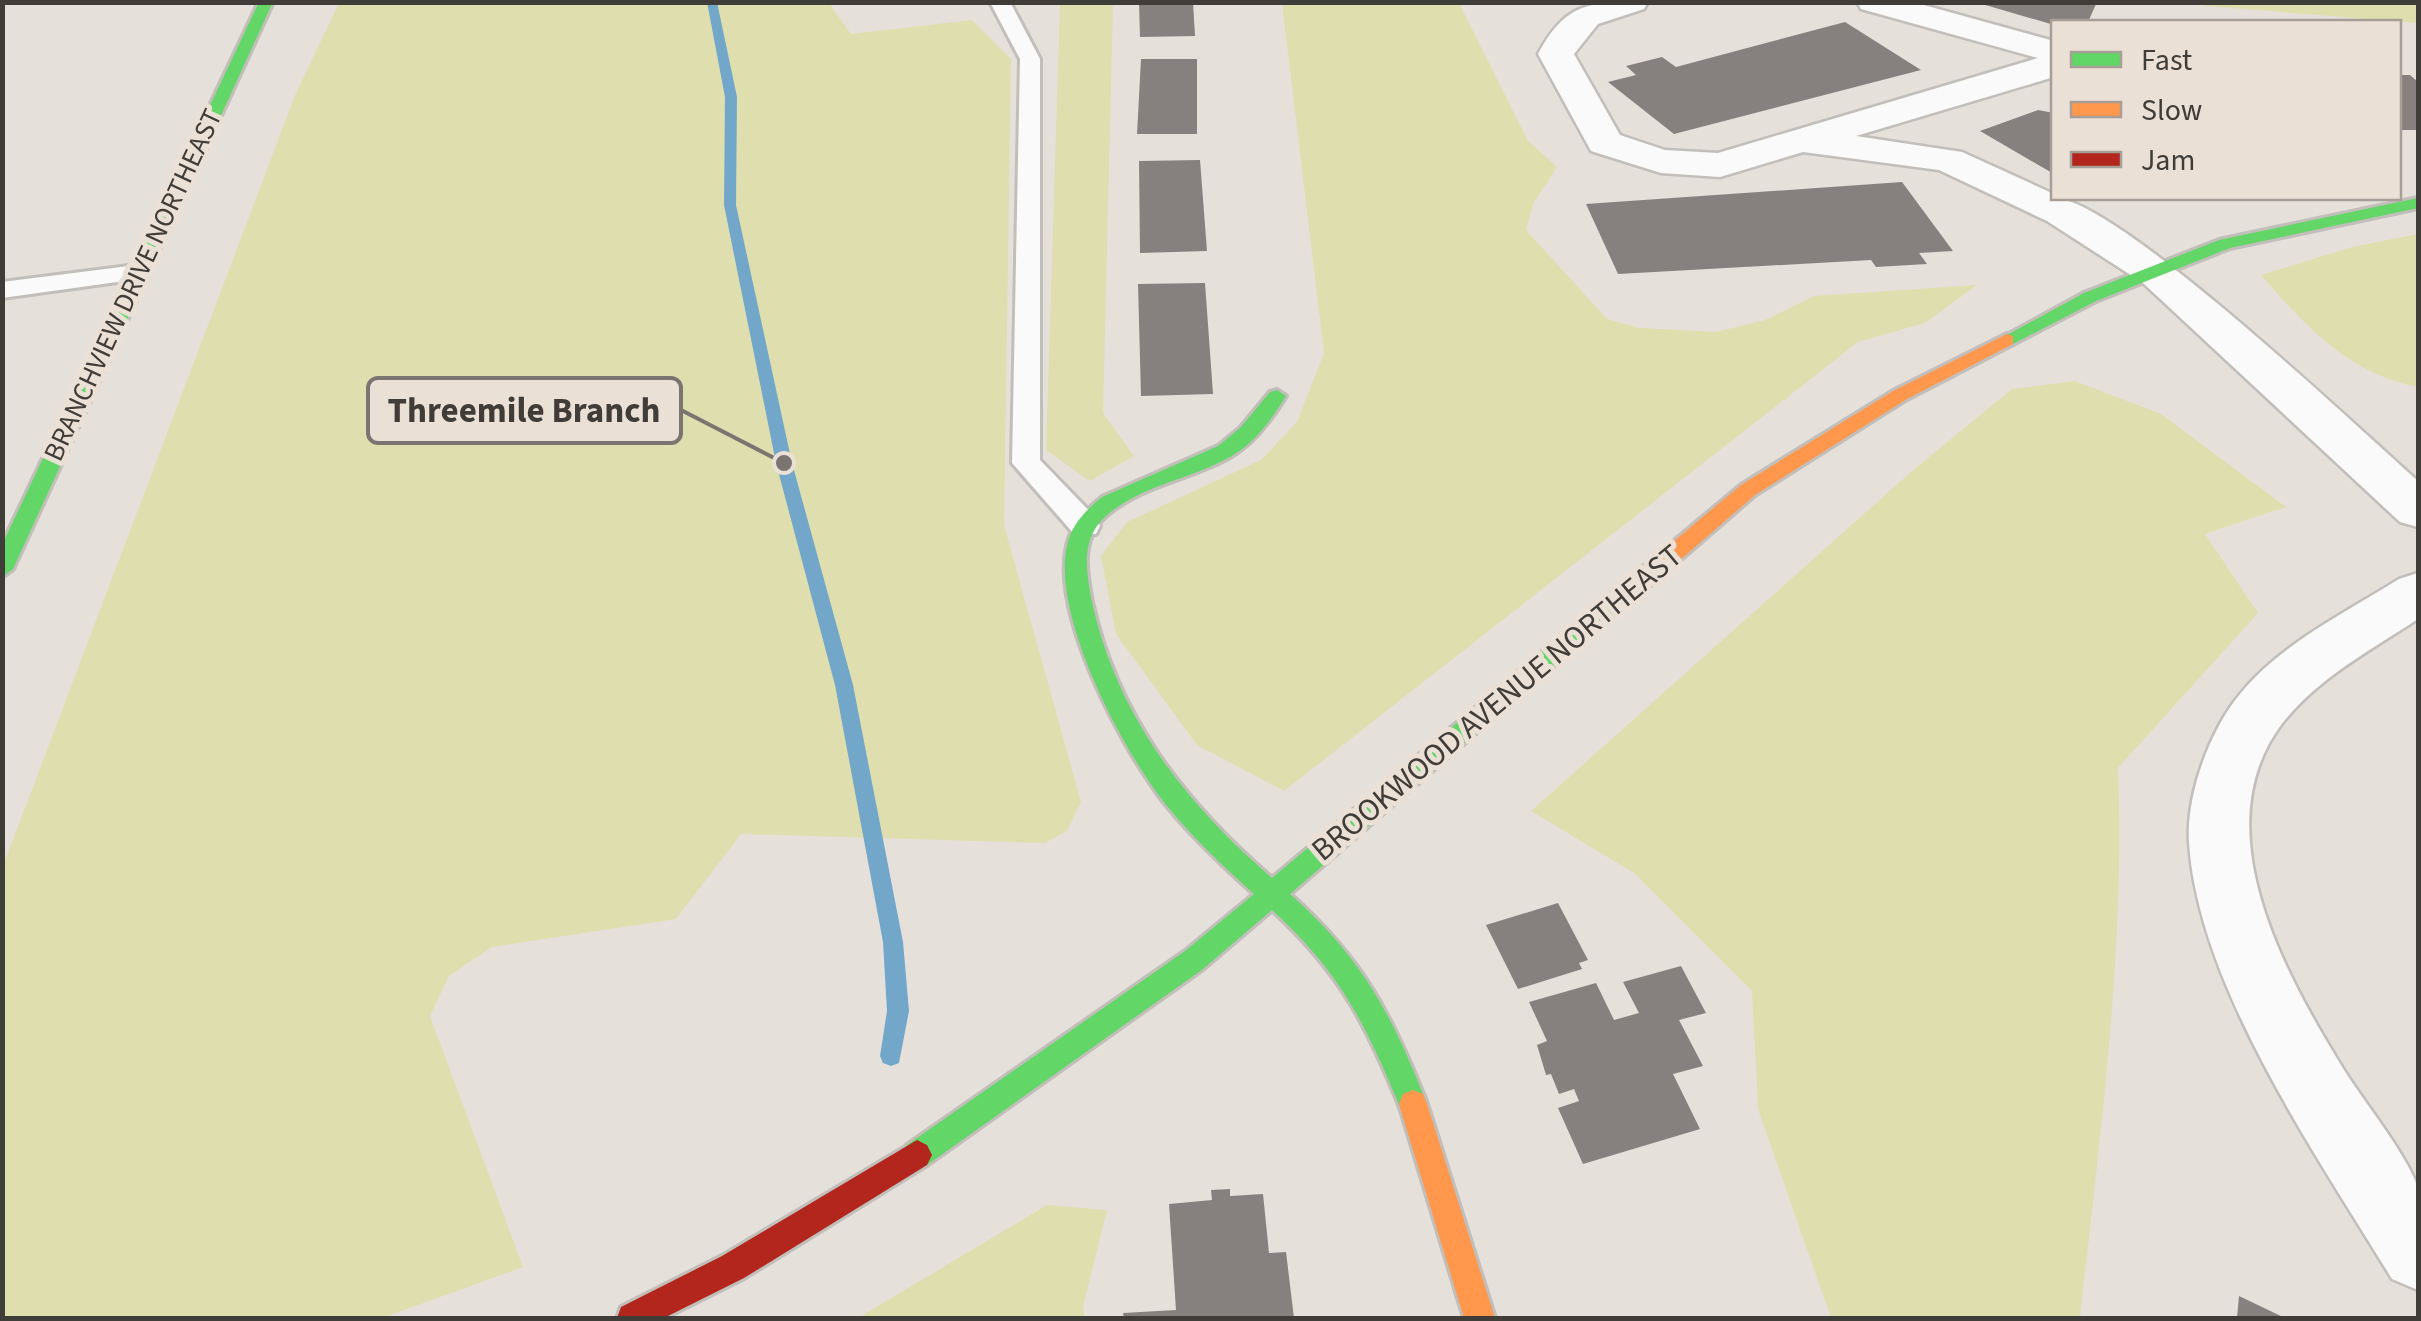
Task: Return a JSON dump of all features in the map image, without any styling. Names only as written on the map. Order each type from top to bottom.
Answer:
[{"type":"street","name":"BRANCHVIEW DRIVE NORTHEAST","points":[[2,569],[266,2]]},
{"type":"street","points":[[1632,2],[1607,5],[1567,28],[1556,54],[1606,144],[1661,161],[1720,165],[2051,66]]},
{"type":"street","points":[[1873,2],[2051,51]]},
{"type":"street","points":[[1932,103],[1948,160]]},
{"type":"street","points":[[1804,141],[1948,160],[2061,212],[2158,274],[2418,509]]},
{"type":"street","name":"BROOKWOOD AVENUE NORTHEAST","points":[[632,1318],[733,1266],[919,1154],[1194,960],[1748,490],[1915,387],[2090,298],[2225,244],[2418,203]]},
{"type":"street","points":[[1277,396],[1250,432],[1224,451],[1116,502],[1085,526],[1074,556],[1086,633],[1150,766],[1216,844],[1273,893],[1338,959],[1368,1002],[1414,1106],[1480,1318]]},
{"type":"street","points":[[2418,593],[2296,675],[2258,711],[2224,784],[2219,839],[2225,887],[2241,936],[2279,1017],[2418,1252]]},
{"type":"lane","points":[[1000,2],[1030,60],[1026,462],[1085,526]]},
{"type":"lane","points":[[2,290],[137,273]]},
{"type":"green space","points":[[339,3],[829,3],[851,34],[972,20],[1011,59],[1004,525],[1081,802],[1067,831],[1045,843],[741,834],[676,919],[492,947],[449,976],[430,1016],[523,1267],[382,1318],[3,1318],[3,866],[296,93]]},
{"type":"green space","points":[[1060,3],[1113,3],[1103,413],[1134,456],[1090,481],[1046,450]]},
{"type":"green space","points":[[1282,3],[1459,3],[1528,141],[1557,167],[1533,204],[1526,230],[1607,319],[1640,328],[1716,332],[1765,320],[1814,296],[1977,285],[1925,323],[1858,342],[1284,791],[1197,745],[1116,634],[1101,556],[1127,522],[1261,460],[1297,422],[1324,353]]},
{"type":"green space","points":[[2200,3],[2418,3],[2418,23],[2401,20]]},
{"type":"green space","points":[[2418,234],[2418,387],[2371,371],[2330,345],[2261,275],[2352,247]]},
{"type":"green space","points":[[2075,381],[2161,414],[2286,507],[2205,534],[2258,613],[2118,768],[2114,975],[2080,1318],[1831,1318],[1758,1109],[1752,991],[1634,873],[1531,811],[1912,471],[2012,389]]},
{"type":"green space","points":[[1047,1205],[1107,1210],[1083,1307],[1085,1318],[858,1318]]},
{"type":"building","points":[[1139,2],[1193,2],[1195,36],[1140,37]]},
{"type":"building","points":[[1975,2],[2097,2],[2089,20],[2051,20],[2051,24]]},
{"type":"building","points":[[1845,22],[1921,70],[1674,134],[1608,82],[1636,75],[1626,66],[1662,57],[1676,67]]},
{"type":"building","points":[[1141,59],[1197,59],[1197,134],[1137,134]]},
{"type":"building","points":[[2401,75],[2410,75],[2418,82],[2418,130],[2401,130]]},
{"type":"building","points":[[2038,110],[2051,112],[2051,172],[1980,131]]},
{"type":"building","points":[[1200,160],[1207,251],[1140,253],[1139,161]]},
{"type":"building","points":[[1902,182],[1953,251],[1919,253],[1927,264],[1876,267],[1871,260],[1618,274],[1586,204]]},
{"type":"building","points":[[1205,283],[1213,394],[1141,396],[1138,284]]},
{"type":"building","points":[[1558,903],[1588,960],[1579,963],[1582,969],[1518,989],[1486,925]]},
{"type":"building","points":[[1681,966],[1706,1013],[1679,1020],[1703,1066],[1673,1074],[1700,1129],[1583,1164],[1558,1108],[1579,1101],[1574,1089],[1559,1094],[1551,1074],[1546,1075],[1537,1045],[1547,1041],[1529,1002],[1596,983],[1614,1020],[1639,1013],[1623,982]]},
{"type":"building","points":[[1230,1189],[1230,1196],[1263,1194],[1269,1253],[1286,1252],[1294,1318],[1124,1318],[1123,1313],[1176,1310],[1169,1204],[1212,1200],[1211,1190]]},
{"type":"building","points":[[2239,1296],[2285,1318],[2237,1318]]},
{"type":"waterway","points":[[712,2],[731,97],[730,205],[784,463],[844,685],[893,942],[898,1011],[891,1056]]},
{"type":"traffic: fast","points":[[2,569],[266,2]]},
{"type":"traffic: fast","points":[[2007,340],[2090,297],[2225,244],[2418,203]]},
{"type":"traffic: fast","points":[[1277,396],[1247,433],[1225,451],[1127,491],[1094,515],[1082,532],[1076,552],[1080,594],[1104,679],[1153,769],[1196,823],[1313,931],[1341,962],[1373,1012],[1413,1104]]},
{"type":"traffic: fast","points":[[917,1155],[1194,960],[1627,593]]},
{"type":"traffic: slow","points":[[1627,593],[1748,490],[1900,395],[2007,340]]},
{"type":"traffic: slow","points":[[1413,1104],[1480,1318]]},
{"type":"traffic: jam","points":[[632,1318],[733,1267],[917,1155]]},
{"type":"place","name":"Threemile Branch","points":[[784,463]]}]
